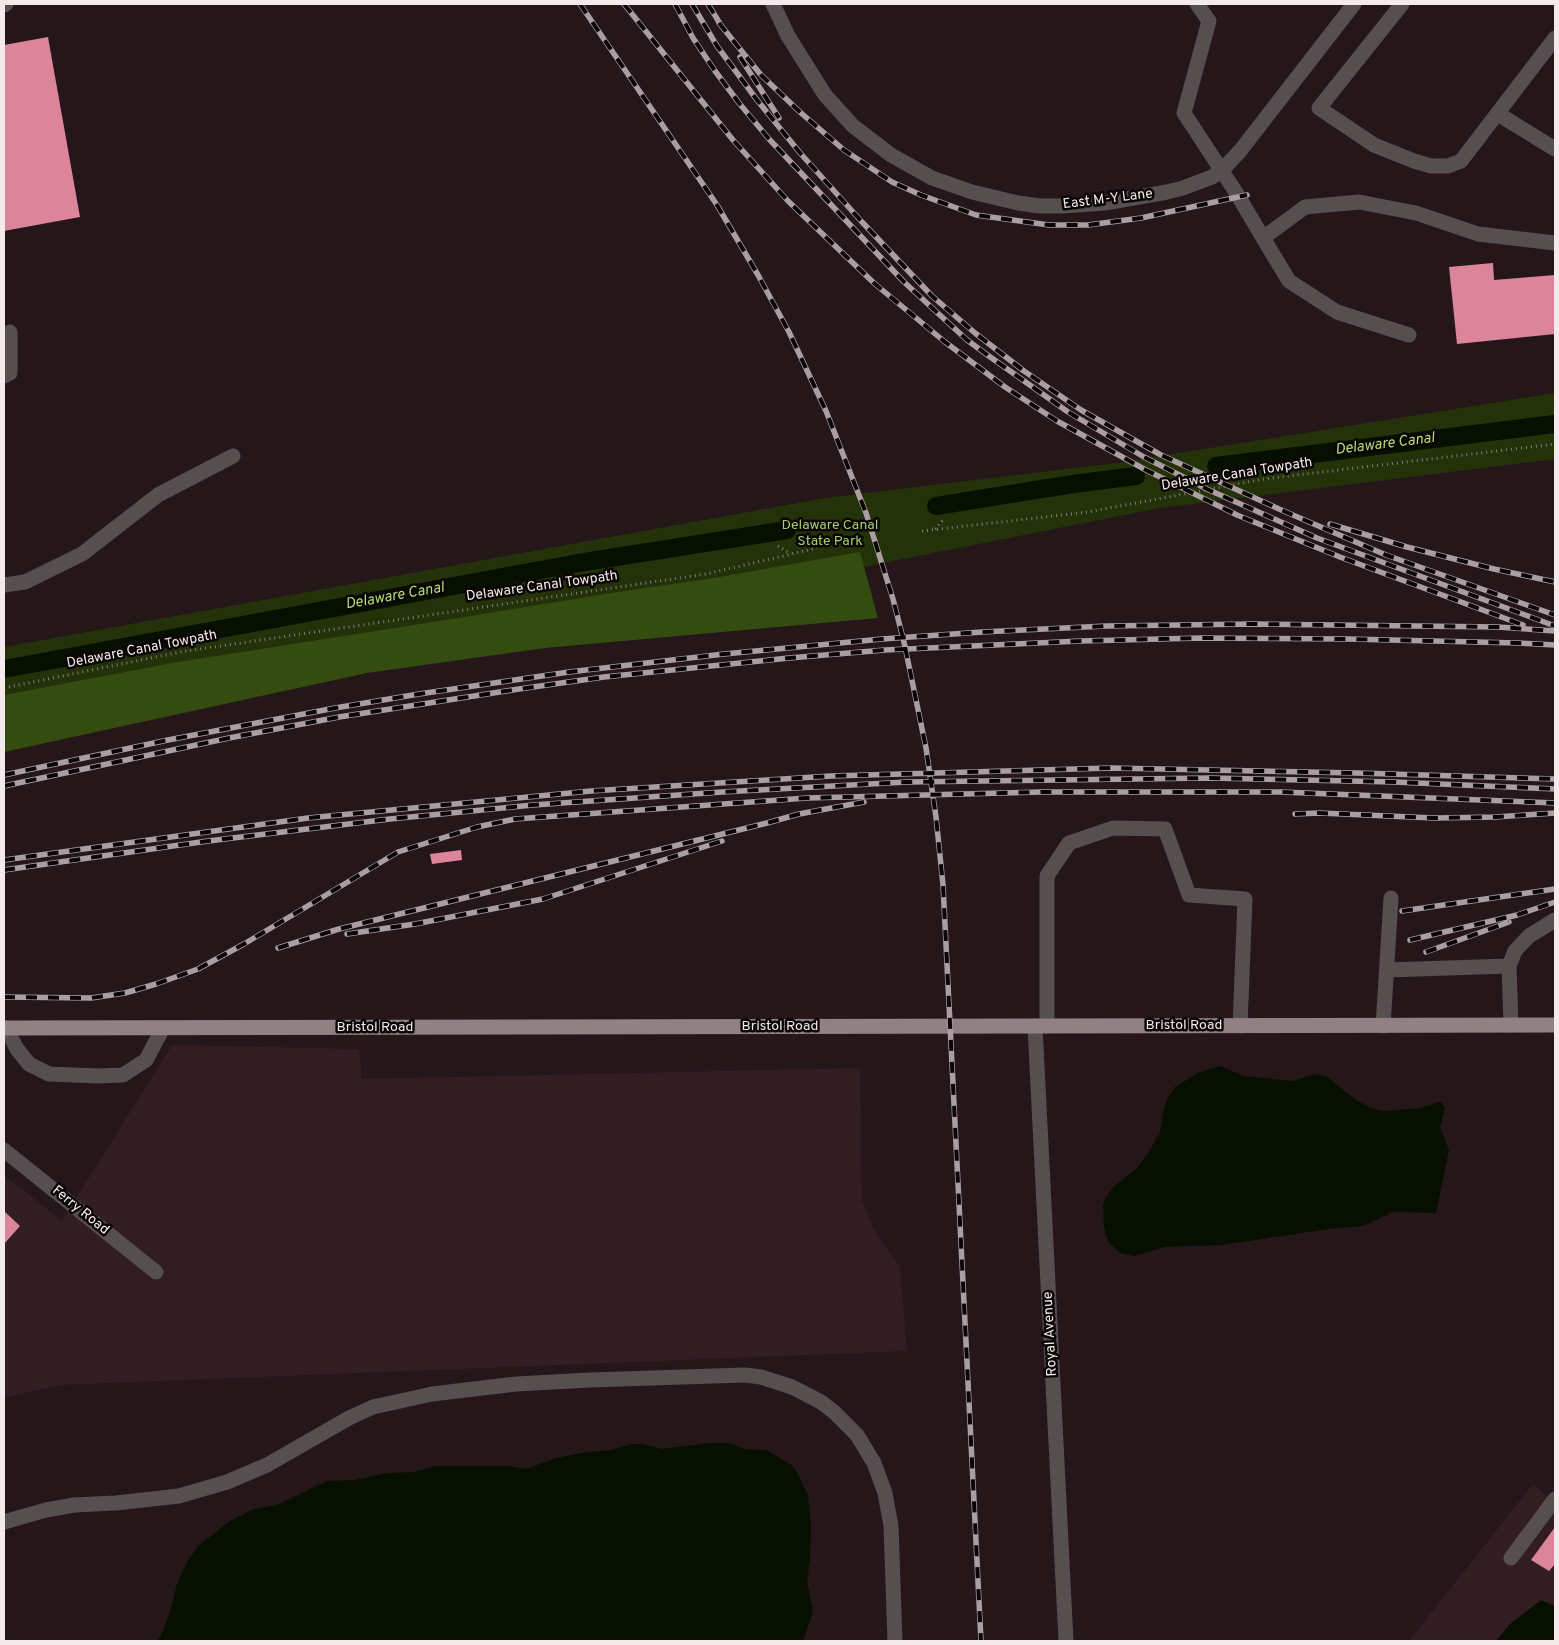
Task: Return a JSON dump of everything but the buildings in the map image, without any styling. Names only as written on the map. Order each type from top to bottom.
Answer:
[{"type":"main road","name":"Bristol Road","points":[[5,1028],[1555,1025]]},
{"type":"street","name":"East M-Y Lane","points":[[773,4],[788,36],[825,96],[838,111],[871,141],[891,155],[932,178],[950,185],[994,198],[1040,206],[1077,206],[1104,203],[1183,188],[1206,180],[1222,170],[1253,134],[1354,4]]},
{"type":"street","points":[[1197,4],[1209,21],[1184,113],[1222,170],[1289,281],[1337,312],[1409,335]]},
{"type":"street","points":[[1402,4],[1319,108],[1374,145],[1414,162],[1430,166],[1448,166],[1461,161],[1555,38]]},
{"type":"street","points":[[1498,114],[1555,149]]},
{"type":"street","points":[[1264,238],[1305,207],[1358,202],[1416,213],[1478,234],[1555,242]]},
{"type":"street","points":[[4,376],[10,373],[10,332]]},
{"type":"street","points":[[4,584],[25,582],[82,554],[158,495],[233,456]]},
{"type":"street","name":"Royal Avenue","points":[[1066,1641],[1041,1026],[1047,876],[1069,843],[1113,828],[1165,829],[1189,895],[1245,899],[1240,1026]]},
{"type":"street","points":[[1383,1026],[1391,898]]},
{"type":"street","points":[[1511,1025],[1509,966],[1515,951],[1529,936],[1555,920]]},
{"type":"street","points":[[1386,970],[1509,966]]},
{"type":"street","points":[[5,1028],[17,1049],[29,1064],[49,1074],[99,1076],[123,1075],[146,1060],[162,1028]]},
{"type":"street","name":"Ferry Road","points":[[4,1150],[156,1272]]},
{"type":"street","points":[[4,1522],[46,1510],[74,1505],[116,1503],[179,1496],[227,1482],[267,1464],[349,1418],[373,1407],[432,1394],[516,1384],[729,1375],[753,1376],[792,1387],[821,1402],[857,1436],[874,1463],[885,1493],[891,1526],[895,1641]]},
{"type":"street","points":[[1511,1558],[1555,1498]]},
{"type":"path","name":"Delaware Canal Towpath","points":[[922,531],[1088,512],[1264,479],[1555,444]]},
{"type":"path","points":[[934,530],[945,518]]},
{"type":"path","points":[[778,546],[792,554]]},
{"type":"path","name":"Delaware Canal Towpath","points":[[4,688],[180,652],[706,574],[817,548]]},
{"type":"shaded area","points":[[172,1045],[359,1049],[362,1079],[860,1068],[862,1200],[874,1230],[900,1267],[907,1351],[60,1385],[4,1398],[4,1175],[62,1221]]},
{"type":"shaded area","points":[[1220,1066],[1244,1076],[1293,1081],[1313,1074],[1326,1076],[1361,1103],[1386,1111],[1421,1108],[1441,1101],[1445,1108],[1440,1127],[1449,1150],[1436,1213],[1393,1212],[1363,1226],[1329,1229],[1222,1245],[1164,1247],[1135,1256],[1120,1253],[1108,1242],[1104,1226],[1103,1204],[1111,1189],[1135,1170],[1149,1152],[1160,1132],[1167,1099],[1175,1087],[1198,1073]]},
{"type":"shaded area","points":[[709,1443],[729,1443],[744,1449],[766,1450],[792,1465],[808,1495],[811,1525],[807,1580],[813,1612],[803,1641],[157,1641],[170,1612],[177,1584],[188,1560],[199,1545],[230,1521],[254,1509],[277,1505],[327,1481],[355,1480],[387,1473],[413,1472],[436,1466],[510,1466],[526,1469],[556,1458],[587,1452],[612,1450],[631,1444],[643,1444],[661,1449]]},
{"type":"shaded area","points":[[1533,1484],[1555,1503],[1555,1641],[1409,1641]]},
{"type":"shaded area","points":[[1541,1600],[1555,1606],[1555,1641],[1496,1641],[1510,1624]]},
{"type":"green space","name":"Delaware Canal State Park","points":[[1555,393],[1555,459],[1160,508],[848,570],[4,699],[4,647],[825,498],[1116,463]]},
{"type":"green space","points":[[860,552],[878,618],[545,648],[367,673],[4,752],[4,695],[178,662],[708,579]]},
{"type":"waterway","name":"Delaware Canal","points":[[1216,466],[1555,424]]},
{"type":"waterway","name":"Delaware Canal","points":[[936,506],[1136,476]]},
{"type":"waterway","name":"Delaware Canal","points":[[4,669],[578,563],[787,530]]},
{"type":"railway","points":[[580,4],[717,205],[789,332],[826,411],[866,513],[893,599],[904,642],[926,748],[943,885],[981,1641]]},
{"type":"railway","points":[[624,4],[733,140],[788,201],[875,284],[945,342],[1005,387],[1057,421],[1144,469],[1237,515],[1340,557],[1523,625]]},
{"type":"railway","points":[[675,4],[693,38],[739,103],[769,139],[904,282],[967,340],[1068,412],[1144,457],[1209,490],[1317,538],[1555,626]]},
{"type":"railway","points":[[692,4],[717,46],[757,100],[801,154],[862,222],[932,296],[975,333],[1024,371],[1081,410],[1161,455],[1386,555],[1555,615]]},
{"type":"railway","points":[[708,4],[722,27]]},
{"type":"railway","points":[[719,23],[761,75],[844,150],[892,182],[976,215],[1049,225],[1088,225],[1141,218],[1247,195]]},
{"type":"railway","points":[[740,57],[779,118]]},
{"type":"railway","points":[[1330,524],[1407,547],[1555,582]]},
{"type":"railway","points":[[4,775],[168,740],[419,694],[569,672],[724,654],[882,639],[1106,626],[1251,624],[1498,627],[1555,631]]},
{"type":"railway","points":[[4,786],[229,738],[339,717],[604,677],[789,658],[885,650],[1081,641],[1201,638],[1348,639],[1555,645]]},
{"type":"railway","points":[[4,860],[308,818],[591,791],[831,776],[1111,768],[1555,779]]},
{"type":"railway","points":[[4,870],[208,841],[390,819],[533,805],[907,782],[1210,778],[1394,782],[1555,789]]},
{"type":"railway","points":[[4,997],[91,998],[125,993],[156,984],[198,969],[244,944],[398,852],[477,827],[515,819],[807,798],[1041,792],[1281,792],[1555,803]]},
{"type":"railway","points":[[278,948],[339,929],[799,814],[864,802]]},
{"type":"railway","points":[[1295,814],[1319,813],[1434,818],[1495,817],[1555,813]]},
{"type":"railway","points":[[347,934],[415,924],[543,899],[722,841]]},
{"type":"railway","points":[[1402,911],[1555,889]]},
{"type":"railway","points":[[1410,940],[1517,915],[1555,902]]},
{"type":"railway","points":[[1426,952],[1509,922]]}]
